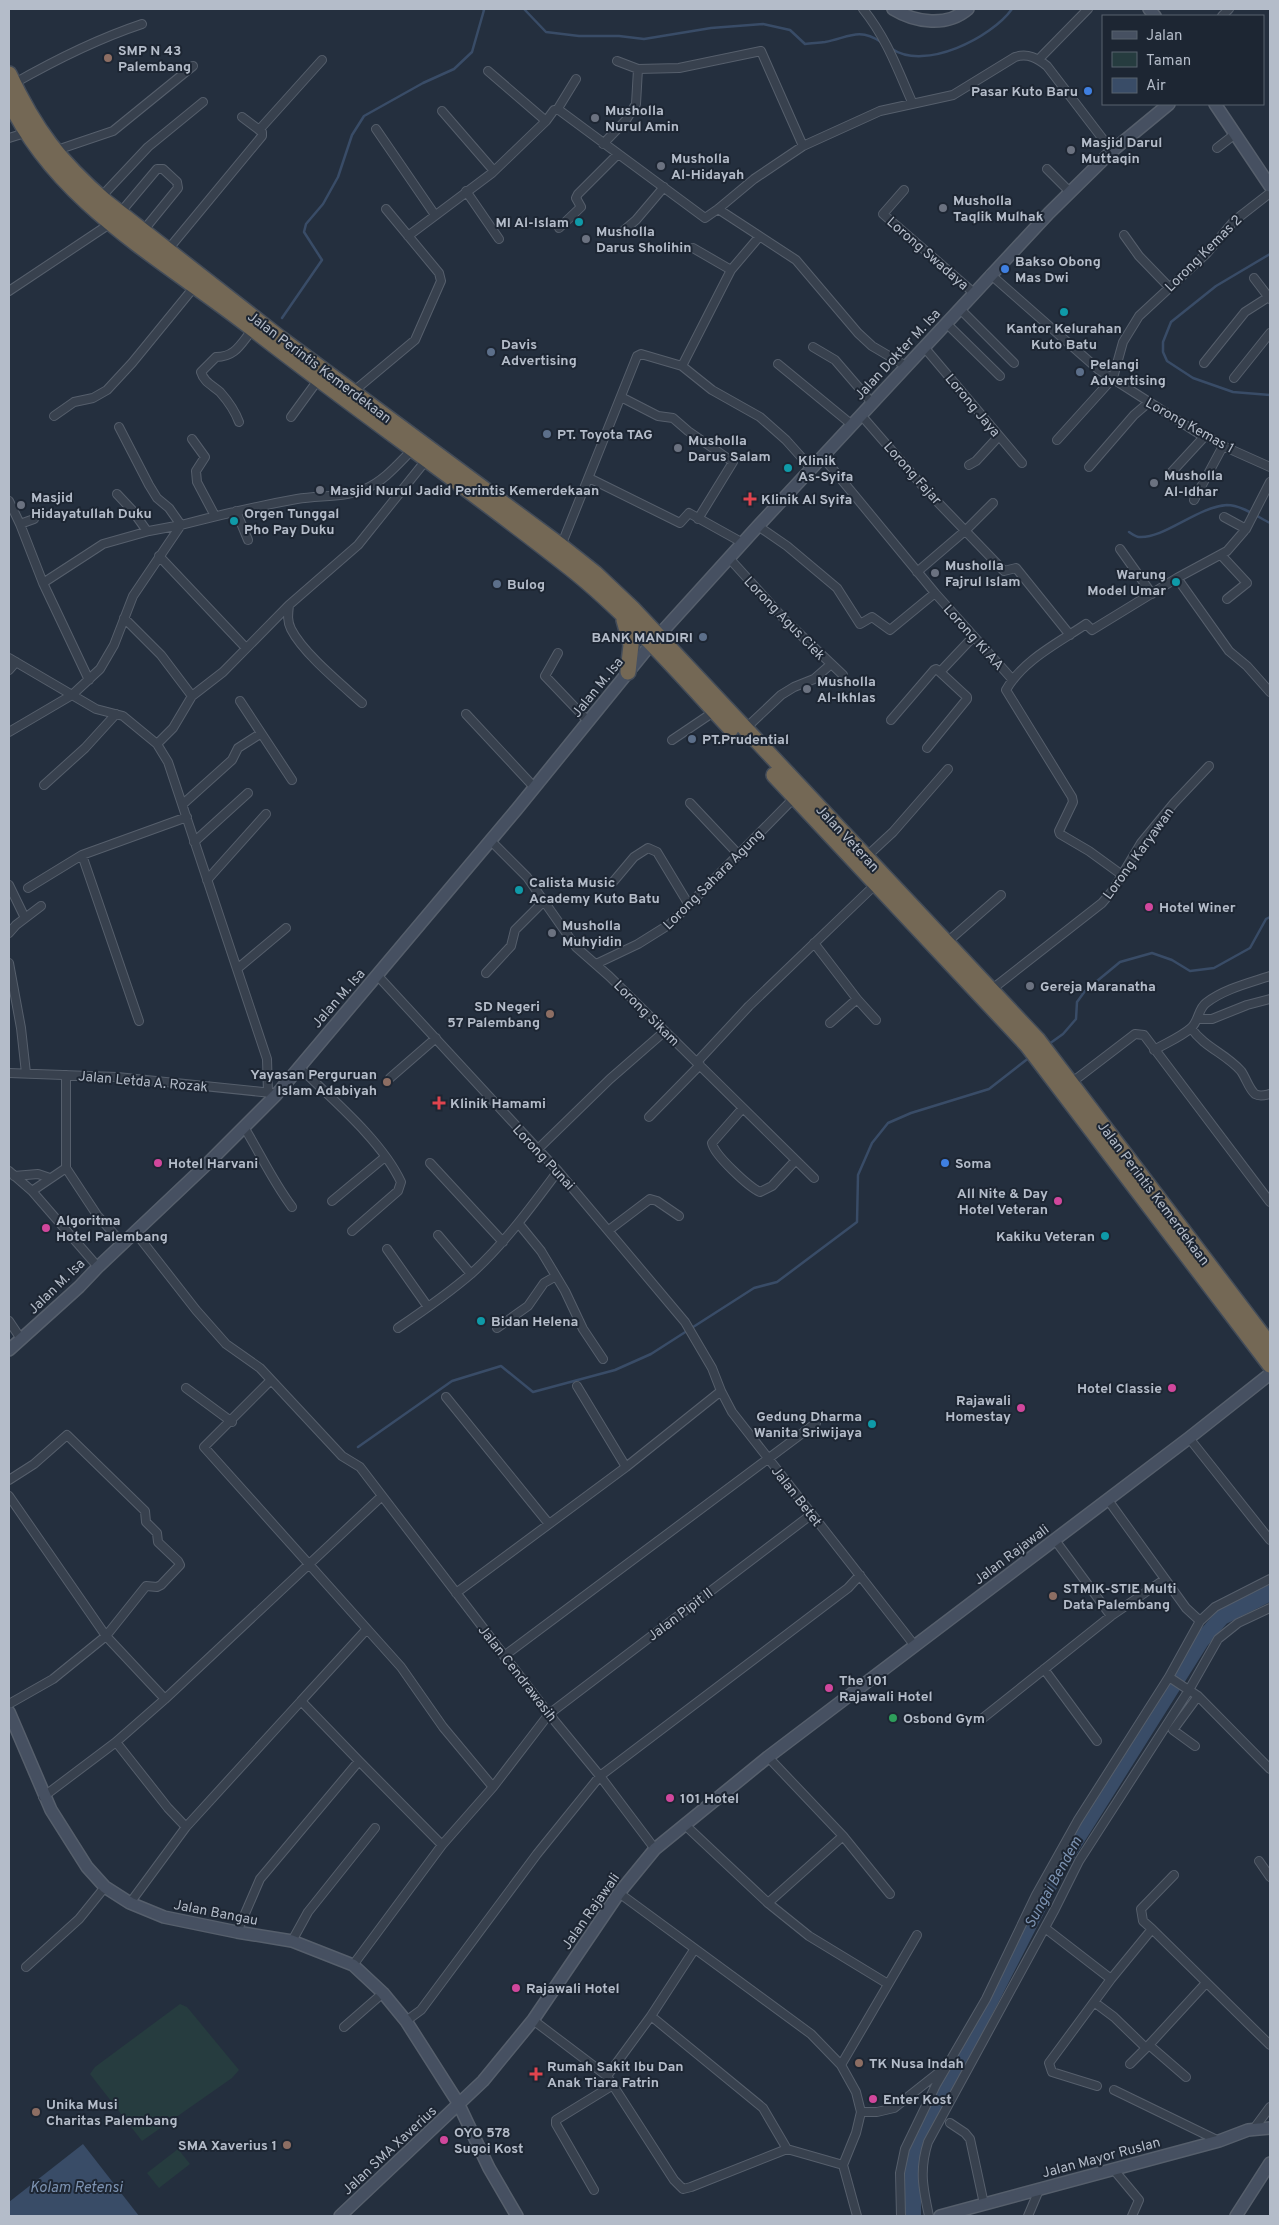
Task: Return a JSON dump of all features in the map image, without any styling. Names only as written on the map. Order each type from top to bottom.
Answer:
[{"type":"highway","name":"Jalan Perintis Kemerdekaan","points":[[10,81],[38,129],[54,151],[79,179],[101,197],[116,218],[143,231],[164,255],[354,391],[561,546],[655,640]]},
{"type":"highway","points":[[9,100],[25,133],[39,152],[75,192],[116,218],[164,255],[195,286],[318,380],[412,450],[591,577],[623,616],[655,640]]},
{"type":"highway","points":[[623,616],[630,633],[631,645],[628,672]]},
{"type":"highway","name":"Jalan Veteran","points":[[655,640],[714,711],[876,884],[1032,1042]]},
{"type":"highway","name":"Jalan Veteran","points":[[655,640],[745,729],[991,990],[1032,1042]]},
{"type":"highway","points":[[1032,1042],[1270,1366]]},
{"type":"highway","name":"Jalan Perintis Kemerdekaan","points":[[1066,1087],[1270,1345]]},
{"type":"street","points":[[863,9],[880,30],[912,102]]},
{"type":"street","points":[[893,9],[925,20],[939,21],[951,18],[968,9]]},
{"type":"street","points":[[1039,60],[1088,9]]},
{"type":"street","points":[[10,81],[113,33],[142,24]]},
{"type":"street","points":[[617,61],[638,69],[690,68],[761,51],[803,146]]},
{"type":"street","points":[[557,110],[664,187],[702,217],[707,217],[754,179],[803,146],[859,119],[912,102],[953,95],[1015,58],[1024,55],[1039,60],[1062,83],[1112,151]]},
{"type":"street","points":[[259,130],[322,60]]},
{"type":"street","points":[[54,151],[114,131],[193,66]]},
{"type":"street","points":[[604,144],[626,120],[636,104],[638,69]]},
{"type":"street","points":[[488,71],[546,121]]},
{"type":"street","points":[[408,236],[494,171],[557,110],[576,79]]},
{"type":"street","points":[[101,197],[148,147],[204,102]]},
{"type":"street","name":"Jalan Dokter M. Isa","points":[[655,640],[851,424],[974,294],[990,274],[1112,151],[1168,105]]},
{"type":"street","points":[[1216,105],[1270,186]]},
{"type":"street","points":[[442,111],[494,171]]},
{"type":"street","points":[[164,255],[262,136],[263,133],[242,117]]},
{"type":"street","points":[[376,129],[435,215]]},
{"type":"street","points":[[9,138],[25,133]]},
{"type":"street","points":[[1217,148],[1236,134]]},
{"type":"street","points":[[559,228],[581,207],[576,198],[578,194],[618,154]]},
{"type":"street","points":[[9,291],[116,218],[157,169],[163,169],[177,182],[178,188],[143,231]]},
{"type":"street","points":[[1048,169],[1070,192]]},
{"type":"street","points":[[623,231],[636,220],[664,187]]},
{"type":"street","name":"Lorong Swadaya","points":[[904,190],[883,214],[974,294]]},
{"type":"street","points":[[466,191],[499,239]]},
{"type":"street","name":"Lorong Kemas 2","points":[[1057,440],[1113,378],[1123,342],[1139,316],[1206,253],[1234,221],[1270,193]]},
{"type":"street","points":[[354,391],[415,340],[440,281],[439,272],[386,209]]},
{"type":"street","points":[[718,209],[758,237],[796,260],[858,333],[872,346],[906,366]]},
{"type":"street","points":[[1124,235],[1139,256],[1169,287]]},
{"type":"street","points":[[678,365],[731,270],[758,237]]},
{"type":"street","points":[[693,248],[731,270]]},
{"type":"street","name":"Lorong Kemas 1","points":[[990,274],[1090,364],[1204,437],[1207,436],[1223,446],[1270,467]]},
{"type":"street","points":[[1204,363],[1245,312],[1270,297],[1254,278]]},
{"type":"street","points":[[54,416],[74,402],[93,398],[107,390],[132,363],[195,286]]},
{"type":"street","points":[[960,308],[1014,364]]},
{"type":"street","points":[[946,323],[1000,376]]},
{"type":"street","points":[[239,422],[236,412],[220,393],[203,379],[202,372],[216,357],[227,357],[234,352],[252,329]]},
{"type":"street","points":[[1234,378],[1270,333]]},
{"type":"street","points":[[813,347],[835,360],[872,403]]},
{"type":"street","name":"Lorong Jaya","points":[[924,347],[1022,463]]},
{"type":"street","points":[[561,546],[638,356],[641,354],[678,365],[712,390],[760,417],[786,440],[811,468]]},
{"type":"street","points":[[778,364],[851,424]]},
{"type":"street","points":[[291,417],[318,380]]},
{"type":"street","points":[[621,397],[658,416],[673,418],[688,431],[733,462],[698,519]]},
{"type":"street","points":[[1089,467],[1134,415],[1148,402]]},
{"type":"street","name":"Lorong Fajar","points":[[861,415],[926,490],[1004,571],[1016,568],[1070,635]]},
{"type":"street","points":[[119,427],[153,492],[161,502],[170,508],[181,526]]},
{"type":"street","points":[[969,465],[976,461],[999,436]]},
{"type":"street","points":[[1169,475],[1204,437]]},
{"type":"street","points":[[192,439],[205,457],[196,471],[197,482],[215,516]]},
{"type":"street","points":[[1194,500],[1223,446]]},
{"type":"street","points":[[43,583],[102,544],[236,511],[365,489],[390,472],[412,450]]},
{"type":"street","name":"Lorong Ki AA","points":[[822,456],[973,638],[1012,679]]},
{"type":"street","points":[[156,744],[173,728],[192,696],[223,672],[289,605],[358,545],[426,459]]},
{"type":"street","points":[[589,478],[680,523],[682,523],[688,513],[742,543]]},
{"type":"street","points":[[1122,875],[1089,851],[1060,834],[1073,802],[1072,797],[1006,692],[1012,679],[1039,655],[1086,624],[1092,630],[1177,578],[1227,551],[1246,530],[1270,482]]},
{"type":"street","points":[[117,494],[132,510],[146,532]]},
{"type":"street","points":[[9,501],[43,583],[89,680]]},
{"type":"street","points":[[917,572],[966,530],[993,503]]},
{"type":"street","points":[[236,511],[248,540]]},
{"type":"street","points":[[1224,517],[1246,530]]},
{"type":"street","points":[[20,524],[34,520]]},
{"type":"street","points":[[9,732],[72,695],[89,680],[108,658],[133,596],[181,526]]},
{"type":"street","points":[[758,526],[788,546],[837,588],[848,609],[861,624],[872,617],[890,630],[935,593]]},
{"type":"street","points":[[1120,549],[1152,594]]},
{"type":"street","points":[[1221,555],[1247,583],[1227,600]]},
{"type":"street","points":[[160,556],[246,648]]},
{"type":"street","name":"Lorong Agus Ciek","points":[[729,558],[786,620],[830,665],[844,676]]},
{"type":"street","points":[[1177,578],[1229,651],[1247,666],[1270,692]]},
{"type":"street","points":[[289,605],[288,621],[299,641],[362,703]]},
{"type":"street","points":[[124,618],[161,655],[192,696]]},
{"type":"street","points":[[940,672],[973,638]]},
{"type":"street","name":"Jalan M. Isa","points":[[9,1350],[79,1287],[244,1127],[272,1094],[299,1067],[655,640]]},
{"type":"street","points":[[558,653],[545,676],[588,721]]},
{"type":"street","points":[[9,670],[12,660],[96,709],[116,714],[133,724],[156,744],[168,762],[267,1059],[272,1094]]},
{"type":"street","points":[[745,729],[781,695],[794,686],[814,679],[830,665]]},
{"type":"street","points":[[891,720],[936,668],[967,699],[927,748]]},
{"type":"street","points":[[240,701],[292,780]]},
{"type":"street","points":[[672,740],[714,711]]},
{"type":"street","points":[[44,785],[86,748],[116,714]]},
{"type":"street","points":[[466,714],[534,787]]},
{"type":"street","points":[[183,804],[232,760],[238,748],[260,734]]},
{"type":"street","name":"Lorong Karyawan","points":[[991,990],[1102,902],[1122,875],[1141,843],[1174,803],[1209,766]]},
{"type":"street","points":[[866,857],[893,832],[948,769]]},
{"type":"street","points":[[194,842],[248,793]]},
{"type":"street","name":"Lorong Sahara Agung","points":[[596,964],[663,930],[795,797]]},
{"type":"street","points":[[690,802],[739,855]]},
{"type":"street","points":[[207,880],[266,814]]},
{"type":"street","points":[[28,888],[82,855],[187,817]]},
{"type":"street","name":"Lorong Sikam","points":[[490,840],[527,877],[545,900],[569,938],[814,1178]]},
{"type":"street","points":[[613,882],[634,857],[648,848],[653,849],[657,852],[689,905]]},
{"type":"street","points":[[82,855],[139,1021]]},
{"type":"street","points":[[649,1117],[699,1064],[749,1006],[876,884]]},
{"type":"street","points":[[9,885],[25,918]]},
{"type":"street","points":[[946,943],[1001,895]]},
{"type":"street","points":[[486,973],[511,946],[516,930],[545,900]]},
{"type":"street","points":[[9,933],[42,906]]},
{"type":"street","points":[[237,969],[286,928]]},
{"type":"street","points":[[814,943],[857,1000],[876,1020]]},
{"type":"street","points":[[9,963],[10,978],[21,1028],[26,1073]]},
{"type":"street","name":"Lorong Punai","points":[[377,975],[558,1171],[686,1322],[695,1337]]},
{"type":"street","points":[[1154,1050],[1191,1028],[1198,1019],[1200,1009],[1211,999],[1240,986],[1270,976]]},
{"type":"street","points":[[1198,1019],[1212,1018],[1247,1004],[1270,999]]},
{"type":"street","points":[[830,1024],[857,1000]]},
{"type":"street","points":[[1191,1028],[1202,1043],[1228,1059],[1241,1072],[1254,1093],[1261,1096],[1270,1094]]},
{"type":"street","points":[[537,1150],[610,1079],[665,1031]]},
{"type":"street","points":[[1066,1087],[1135,1034],[1144,1035],[1270,1202]]},
{"type":"street","points":[[390,1078],[436,1038]]},
{"type":"street","points":[[299,1067],[361,1129],[400,1180],[400,1187],[352,1231]]},
{"type":"street","name":"Jalan Letda A. Rozak","points":[[9,1073],[116,1077],[272,1094]]},
{"type":"street","points":[[66,1075],[66,1168],[98,1215],[123,1244]]},
{"type":"street","points":[[742,1109],[712,1143],[717,1154],[749,1185],[760,1192],[772,1186],[795,1161]]},
{"type":"street","points":[[244,1127],[257,1148],[271,1178],[292,1207]]},
{"type":"street","points":[[332,1201],[385,1158]]},
{"type":"street","points":[[430,1162],[503,1242]]},
{"type":"street","points":[[32,1192],[66,1168]]},
{"type":"street","points":[[398,1328],[471,1274],[519,1224],[558,1171]]},
{"type":"street","points":[[11,1174],[38,1174],[50,1178]]},
{"type":"street","points":[[11,1174],[32,1192],[98,1267]]},
{"type":"street","points":[[609,1230],[650,1199],[679,1216]]},
{"type":"street","points":[[519,1224],[541,1251],[579,1322],[603,1359]]},
{"type":"street","name":"Jalan Cendrawasih","points":[[135,1232],[196,1310],[226,1344],[233,1351],[254,1362],[342,1456],[360,1467],[504,1656],[600,1776],[655,1849]]},
{"type":"street","points":[[438,1235],[471,1274]]},
{"type":"street","points":[[387,1248],[428,1307]]},
{"type":"street","points":[[497,1328],[528,1306],[544,1283],[556,1276]]},
{"type":"street","points":[[9,1321],[21,1339]]},
{"type":"street","name":"Jalan Betet","points":[[695,1337],[712,1368],[732,1412],[915,1646]]},
{"type":"street","name":"Jalan Rajawali","points":[[494,2067],[533,2020],[620,1893],[655,1849],[768,1757],[1108,1500],[1270,1374]]},
{"type":"street","points":[[271,1380],[232,1422],[204,1448],[336,1592],[401,1667],[443,1727],[492,1787]]},
{"type":"street","points":[[577,1386],[626,1467]]},
{"type":"street","points":[[186,1388],[232,1422]]},
{"type":"street","points":[[456,1593],[626,1467],[721,1391]]},
{"type":"street","points":[[446,1397],[549,1524]]},
{"type":"street","points":[[504,1656],[816,1423]]},
{"type":"street","points":[[9,1480],[34,1464],[67,1435],[145,1511],[146,1522],[157,1533],[158,1542],[178,1561],[180,1567],[158,1587],[146,1586],[106,1636],[53,1679],[9,1704]]},
{"type":"street","points":[[1189,1438],[1270,1540]]},
{"type":"street","points":[[9,1496],[106,1636],[165,1699]]},
{"type":"street","points":[[43,1796],[116,1742],[165,1699],[382,1496]]},
{"type":"street","points":[[1108,1500],[1188,1610],[1200,1621]]},
{"type":"street","name":"Jalan Pipit II","points":[[352,1965],[442,1845],[492,1787],[549,1714],[812,1514]]},
{"type":"street","points":[[1055,1540],[1111,1616]]},
{"type":"street","points":[[406,2021],[422,2010],[536,1854],[600,1776],[848,1588],[860,1575]]},
{"type":"street","points":[[983,1718],[1111,1616],[1165,1579]]},
{"type":"street","points":[[901,2216],[899,2187],[902,2157],[946,2066],[986,1999],[1036,1895],[1078,1820],[1170,1678],[1200,1621],[1215,1607],[1270,1579]]},
{"type":"street","points":[[929,2216],[924,2193],[922,2160],[936,2125],[1045,1928],[1079,1861],[1218,1639],[1238,1623],[1270,1608]]},
{"type":"street","points":[[130,1903],[186,1827],[367,1629]]},
{"type":"street","points":[[1044,1670],[1097,1741]]},
{"type":"street","points":[[1170,1678],[1198,1696],[1270,1769]]},
{"type":"street","points":[[1195,1746],[1174,1730],[1198,1696]]},
{"type":"street","points":[[302,1701],[442,1845]]},
{"type":"street","name":"Jalan Bangau","points":[[9,1712],[43,1796],[87,1867],[105,1886],[130,1903],[164,1917],[292,1941],[352,1965],[384,1993],[406,2021],[458,2103],[489,2168],[517,2216]]},
{"type":"street","points":[[116,1742],[168,1808],[186,1827]]},
{"type":"street","points":[[768,1757],[843,1836],[890,1894]]},
{"type":"street","points":[[238,1932],[260,1879],[359,1761]]},
{"type":"street","points":[[684,1824],[768,1903],[809,1936],[888,1984]]},
{"type":"street","points":[[292,1941],[308,1912],[375,1828]]},
{"type":"street","points":[[768,1903],[843,1836]]},
{"type":"street","points":[[1258,1861],[1270,1877]]},
{"type":"street","points":[[1174,1875],[1141,1909],[1143,1921],[1270,2044]]},
{"type":"street","points":[[26,1967],[78,1919],[105,1886]]},
{"type":"street","points":[[620,1893],[694,1950],[811,2034],[841,2065],[856,2092],[861,2112],[856,2133],[843,2165],[857,2216]]},
{"type":"street","points":[[1045,1928],[1111,1979]]},
{"type":"street","points":[[1097,2086],[1057,2073],[1049,2067],[1050,2060],[1111,1979],[1152,1929]]},
{"type":"street","points":[[841,2065],[917,1935]]},
{"type":"street","points":[[607,2076],[651,2016],[694,1950]]},
{"type":"street","points":[[1130,2064],[1206,1983]]},
{"type":"street","points":[[344,2027],[384,1993]]},
{"type":"street","points":[[1094,2002],[1186,2077]]},
{"type":"street","points":[[651,2016],[763,2108],[787,2149]]},
{"type":"street","points":[[533,2020],[607,2076],[674,2180],[683,2189],[691,2188],[787,2149],[843,2165]]},
{"type":"street","points":[[861,2112],[877,2112],[894,2108],[946,2066]]},
{"type":"street","name":"Jalan SMA Xaverius","points":[[340,2216],[449,2114],[480,2078],[494,2067]]},
{"type":"street","points":[[594,2190],[556,2124],[556,2120],[612,2085]]},
{"type":"street","points":[[1114,2090],[1219,2141]]},
{"type":"street","points":[[1253,2130],[1270,2107]]},
{"type":"street","points":[[950,2123],[966,2133],[970,2139],[984,2204]]},
{"type":"street","name":"Jalan Mayor Ruslan","points":[[940,2216],[1114,2170],[1253,2130],[1270,2128]]},
{"type":"street","points":[[1236,2216],[1270,2163]]},
{"type":"street","points":[[1114,2170],[1139,2200],[1132,2216]]},
{"type":"street","points":[[1028,2216],[1039,2190]]},
{"type":"green space","points":[[180,2004],[187,2007],[239,2070],[232,2078],[142,2141],[90,2074],[95,2067]]},
{"type":"green space","points":[[178,2149],[190,2164],[159,2188],[147,2173]]},
{"type":"water","name":"Kolam Retensi","points":[[83,2144],[139,2216],[9,2216],[9,2202]]},
{"type":"waterway","points":[[282,318],[322,260],[304,232],[306,224],[323,204],[338,177],[352,135],[364,116],[423,83],[454,69],[472,52],[483,9]]},
{"type":"waterway","points":[[524,9],[546,32],[579,36],[619,36],[644,39],[711,28],[763,24],[790,30],[805,44],[825,42],[859,34],[881,42]]},
{"type":"waterway","points":[[892,49],[906,55],[939,54],[974,40],[989,31],[1012,9]]},
{"type":"waterway","points":[[1270,254],[1216,286],[1171,322],[1163,342],[1163,352],[1167,361],[1193,378],[1233,392],[1270,395]]},
{"type":"waterway","points":[[1129,532],[1138,537],[1149,536],[1204,511],[1227,505],[1244,509],[1270,523]]},
{"type":"waterway","points":[[1049,1044],[1063,1034],[1076,1019],[1077,1002],[1085,991],[1120,962],[1152,953],[1172,960],[1190,971],[1214,968],[1250,948],[1266,919],[1270,917]]},
{"type":"waterway","points":[[358,1447],[452,1381],[501,1366],[533,1392],[615,1370],[651,1354],[754,1288],[777,1282],[857,1222],[858,1175],[872,1143],[888,1123],[911,1113],[989,1089],[1030,1057]]},
{"type":"waterway","name":"Sungai Bendem","points":[[913,2216],[913,2152],[1056,1872],[1201,1641],[1222,1617],[1270,1593]]},
{"type":"place","name":"SMP N 43 Palembang","points":[[108,58]]},
{"type":"place","name":"Pasar Kuto Baru","points":[[1088,91]]},
{"type":"place","name":"Musholla Nurul Amin","points":[[595,118]]},
{"type":"place","name":"Masjid Darul Muttaqin","points":[[1071,150]]},
{"type":"place","name":"Musholla Al-Hidayah","points":[[661,166]]},
{"type":"place","name":"Musholla Taqlik Mulhak","points":[[943,208]]},
{"type":"place","name":"MI Al-Islam","points":[[579,222]]},
{"type":"place","name":"Musholla Darus Sholihin","points":[[586,239]]},
{"type":"place","name":"Bakso Obong Mas Dwi","points":[[1005,269]]},
{"type":"place","name":"Kantor Kelurahan Kuto Batu","points":[[1064,312]]},
{"type":"place","name":"Davis Advertising","points":[[491,352]]},
{"type":"place","name":"Pelangi Advertising","points":[[1080,372]]},
{"type":"place","name":"PT. Toyota TAG","points":[[547,434]]},
{"type":"place","name":"Musholla Darus Salam","points":[[678,448]]},
{"type":"place","name":"Klinik As-Syifa","points":[[788,468]]},
{"type":"place","name":"Musholla Al-Idhar","points":[[1154,483]]},
{"type":"place","name":"Masjid Nurul Jadid Perintis Kemerdekaan","points":[[320,490]]},
{"type":"place","name":"Klinik Al Syifa","points":[[750,499]]},
{"type":"place","name":"Masjid Hidayatullah Duku","points":[[21,505]]},
{"type":"place","name":"Orgen Tunggal Pho Pay Duku","points":[[234,521]]},
{"type":"place","name":"Musholla Fajrul Islam","points":[[935,573]]},
{"type":"place","name":"Warung Model Umar","points":[[1176,582]]},
{"type":"place","name":"Bulog","points":[[497,584]]},
{"type":"place","name":"BANK MANDIRI","points":[[703,637]]},
{"type":"place","name":"Musholla Al-Ikhlas","points":[[807,689]]},
{"type":"place","name":"PT.Prudential","points":[[692,739]]},
{"type":"place","name":"Calista Music Academy Kuto Batu","points":[[519,890]]},
{"type":"place","name":"Hotel Winer","points":[[1149,907]]},
{"type":"place","name":"Musholla Muhyidin","points":[[552,933]]},
{"type":"place","name":"Gereja Maranatha","points":[[1030,986]]},
{"type":"place","name":"SD Negeri 57 Palembang","points":[[550,1014]]},
{"type":"place","name":"Yayasan Perguruan Islam Adabiyah","points":[[387,1082]]},
{"type":"place","name":"Klinik Hamami","points":[[439,1103]]},
{"type":"place","name":"Hotel Harvani","points":[[158,1163]]},
{"type":"place","name":"Soma","points":[[945,1163]]},
{"type":"place","name":"All Nite & Day Hotel Veteran","points":[[1058,1201]]},
{"type":"place","name":"Algoritma Hotel Palembang","points":[[46,1228]]},
{"type":"place","name":"Kakiku Veteran","points":[[1105,1236]]},
{"type":"place","name":"Bidan Helena","points":[[481,1321]]},
{"type":"place","name":"Hotel Classie","points":[[1172,1388]]},
{"type":"place","name":"Rajawali Homestay","points":[[1021,1408]]},
{"type":"place","name":"Gedung Dharma Wanita Sriwijaya","points":[[872,1424]]},
{"type":"place","name":"STMIK-STIE Multi Data Palembang","points":[[1053,1596]]},
{"type":"place","name":"The 101 Rajawali Hotel","points":[[829,1688]]},
{"type":"place","name":"Osbond Gym","points":[[893,1718]]},
{"type":"place","name":"101 Hotel","points":[[670,1798]]},
{"type":"place","name":"Rajawali Hotel","points":[[516,1988]]},
{"type":"place","name":"TK Nusa Indah","points":[[859,2063]]},
{"type":"place","name":"Rumah Sakit Ibu Dan Anak Tiara Fatrin","points":[[536,2074]]},
{"type":"place","name":"Enter Kost","points":[[873,2099]]},
{"type":"place","name":"Unika Musi Charitas Palembang","points":[[36,2112]]},
{"type":"place","name":"OYO 578 Sugoi Kost","points":[[444,2140]]},
{"type":"place","name":"SMA Xaverius 1","points":[[287,2145]]}]
